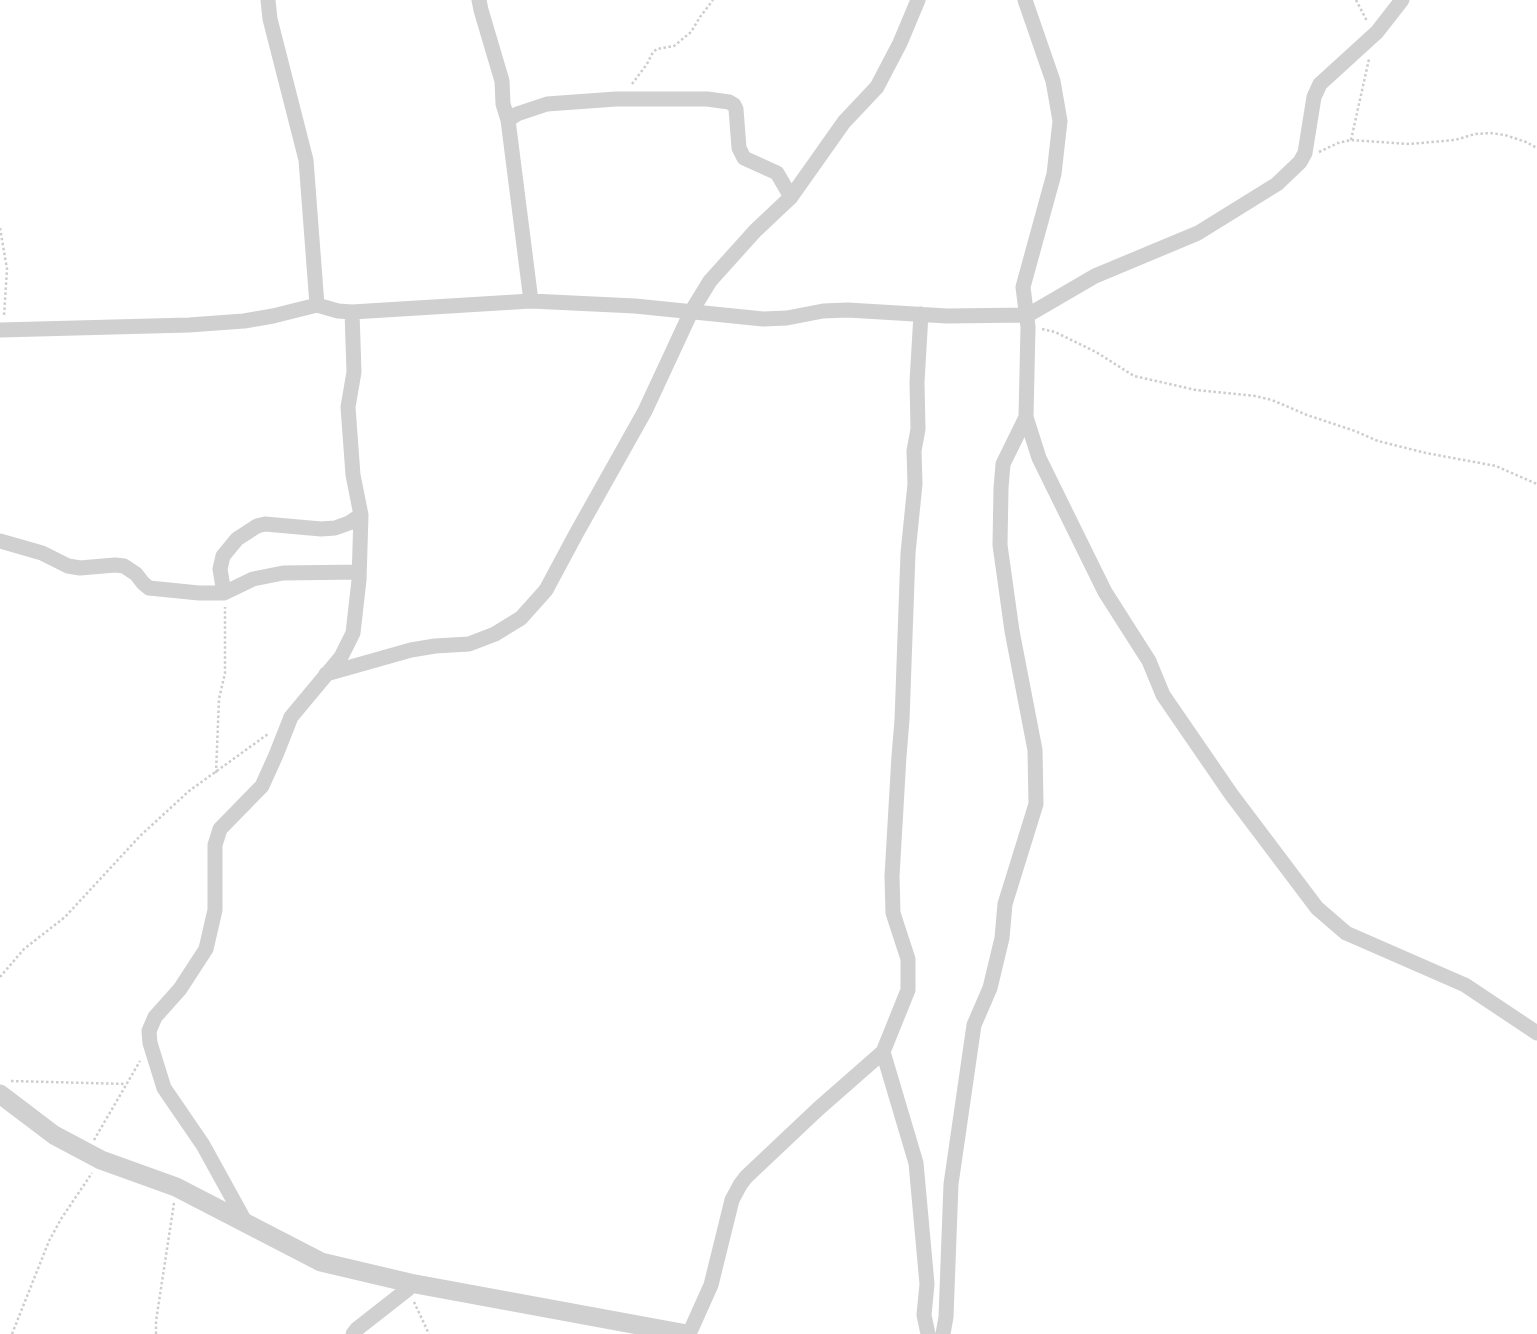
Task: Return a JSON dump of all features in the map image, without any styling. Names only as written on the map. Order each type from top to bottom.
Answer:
[{"type":"street","points":[[268,0],[270,19],[306,160],[317,305]]},
{"type":"street","points":[[479,0],[495,60],[501,75],[503,104],[508,120],[531,302]]},
{"type":"street","points":[[326,674],[411,650],[470,644],[495,634],[521,618],[546,590],[645,411],[692,312],[710,281],[755,231],[791,197],[844,122],[877,87],[900,43],[918,0]]},
{"type":"street","points":[[1025,0],[1053,81],[1060,121],[1054,174],[1023,287],[1028,321],[1026,417],[1039,458],[1101,583],[1149,661],[1164,695],[1231,794],[1317,908],[1346,933],[1465,985],[1537,1032]]},
{"type":"street","points":[[1,330],[189,325],[264,318],[317,305],[338,311],[352,312],[531,302],[635,306],[762,319],[787,318],[823,310],[848,310],[1028,321],[1096,276],[1198,233],[1277,184],[1300,162],[1305,153],[1314,97],[1320,84],[1375,34],[1402,0]]},
{"type":"street","points":[[508,120],[518,114],[547,104],[616,99],[707,99],[729,102],[736,109],[739,148],[744,158],[777,173],[791,197]]},
{"type":"street","points":[[246,1223],[203,1145],[164,1088],[150,1043],[150,1030],[155,1017],[180,989],[206,949],[215,910],[215,845],[220,829],[262,786],[291,718],[341,656],[353,633],[359,572],[361,514],[353,475],[348,407],[354,372],[352,312]]},
{"type":"street","points":[[5,1088],[54,1134],[94,1156],[176,1187],[321,1262],[409,1286],[688,1334],[711,1285],[732,1200],[746,1177],[818,1109],[883,1052],[908,990],[908,959],[893,913],[892,876],[902,720],[908,553],[915,484],[914,451],[918,429],[917,382],[921,314]]},
{"type":"street","points":[[943,1334],[946,1317],[951,1184],[974,1025],[990,988],[1002,938],[1005,904],[1036,804],[1035,750],[1012,631],[1000,545],[1003,464],[1026,417]]},
{"type":"street","points":[[224,593],[220,569],[223,556],[237,539],[257,526],[265,524],[321,529],[335,528],[349,523],[361,514]]},
{"type":"street","points":[[0,541],[42,554],[68,566],[80,568],[124,566],[136,574],[149,588],[199,593],[224,593],[253,579],[283,573],[359,572]]},
{"type":"street","points":[[883,1052],[916,1163],[927,1284],[924,1315],[928,1334]]},
{"type":"street","points":[[352,1334],[409,1286]]},
{"type":"path","points":[[616,99],[636,80],[653,52],[657,49],[674,46],[691,32],[713,0]]},
{"type":"path","points":[[1351,140],[1375,34],[1356,0]]},
{"type":"path","points":[[1300,162],[1338,143],[1351,140],[1409,144],[1455,140],[1475,134],[1490,133],[1505,135],[1537,148]]},
{"type":"path","points":[[0,228],[7,269],[1,330]]},
{"type":"path","points":[[1028,321],[1096,352],[1134,376],[1196,390],[1255,396],[1272,400],[1378,441],[1426,453],[1496,466],[1537,484]]},
{"type":"path","points":[[216,772],[219,699],[225,673],[226,617],[224,593]]},
{"type":"path","points":[[0,977],[24,949],[65,917],[140,836],[189,791],[269,734]]},
{"type":"path","points":[[12,1334],[49,1241],[94,1156],[127,1084],[141,1060]]},
{"type":"path","points":[[5,1088],[127,1084]]},
{"type":"path","points":[[156,1334],[156,1322],[176,1187]]},
{"type":"path","points":[[409,1286],[429,1334]]}]
